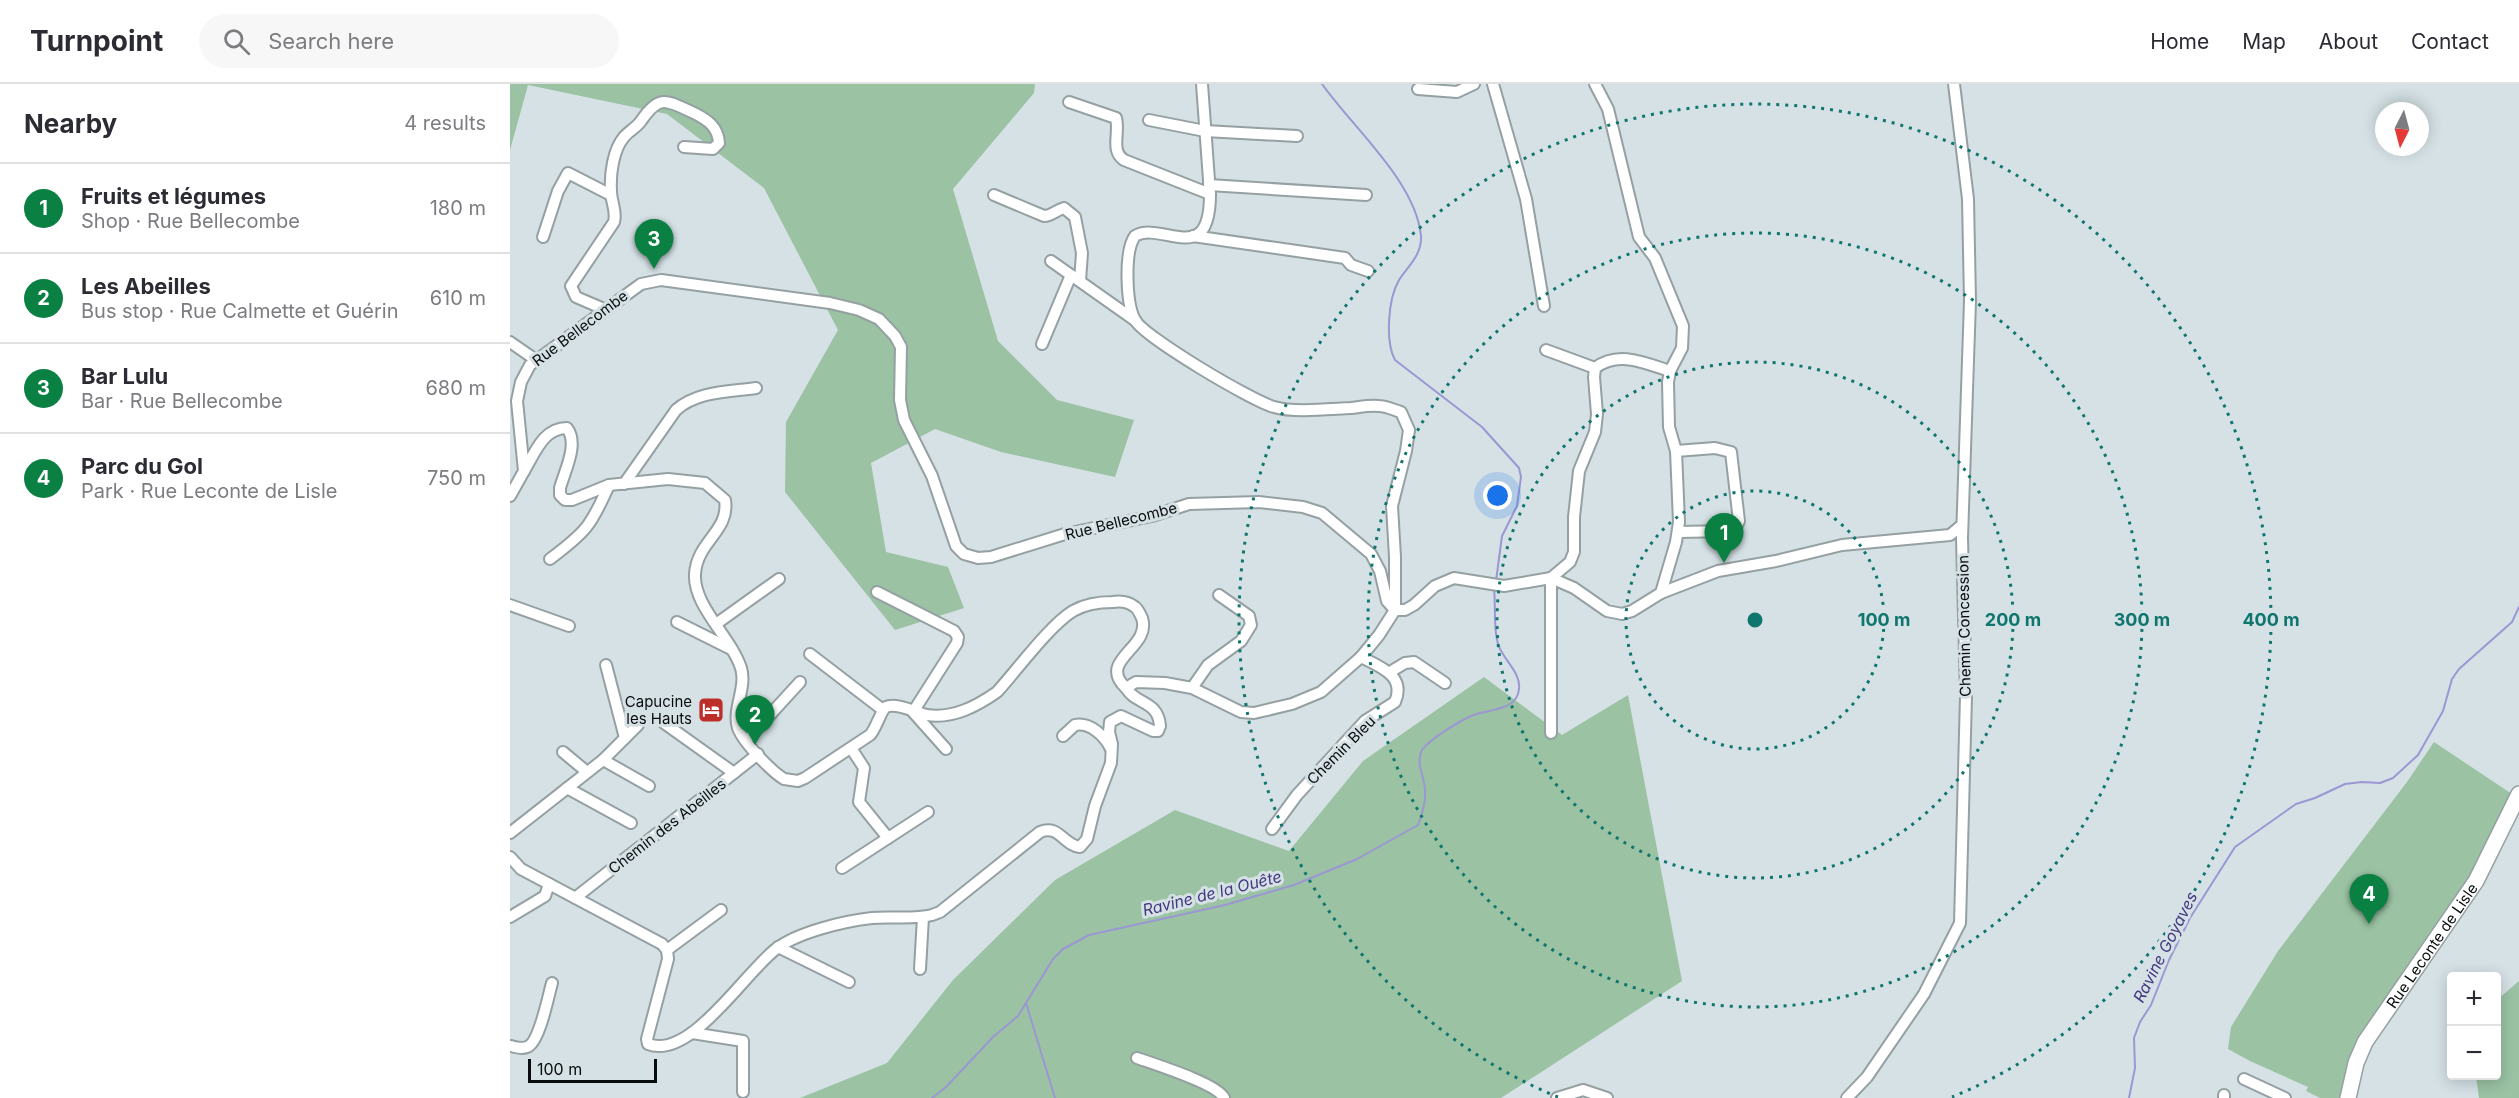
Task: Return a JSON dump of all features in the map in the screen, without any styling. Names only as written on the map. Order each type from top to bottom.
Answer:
[{"type":"main road","name":"Rue Leconte de Lisle","points":[[2348,1098],[2356,1063],[2365,1042],[2476,881],[2519,794]]},
{"type":"street","points":[[1136,321],[1130,307],[1128,276],[1132,239],[1143,233],[1181,238],[1193,236],[1198,234],[1206,223],[1210,209],[1202,84]]},
{"type":"street","points":[[1418,89],[1457,92],[1474,84]]},
{"type":"street","points":[[1493,84],[1526,199],[1544,306]]},
{"type":"street","points":[[1595,84],[1608,109],[1639,237],[1655,258],[1668,293],[1683,321],[1682,348],[1670,371],[1670,427],[1676,451],[1678,532],[1661,592]]},
{"type":"street","name":"Chemin Concession","points":[[1847,1098],[1867,1077],[1924,994],[1960,923],[1966,696],[1962,525],[1970,301],[1968,199],[1954,84]]},
{"type":"street","points":[[603,309],[576,297],[571,286],[612,226],[616,215],[611,195],[614,159],[622,139],[640,123],[652,105],[661,102],[672,103],[709,120],[718,134],[719,143],[713,149],[684,147]]},
{"type":"street","points":[[1070,102],[1116,118],[1118,126],[1116,149],[1118,156],[1124,160],[1209,190],[1366,195]]},
{"type":"street","points":[[1149,120],[1205,131],[1297,136]]},
{"type":"street","points":[[543,237],[558,191],[568,173],[611,195]]},
{"type":"street","points":[[994,195],[1044,216],[1064,208],[1076,217],[1082,253],[1075,278],[1042,344]]},
{"type":"street","points":[[1193,236],[1345,258],[1351,265],[1368,272]]},
{"type":"street","points":[[1051,261],[1136,321],[1148,335],[1224,382],[1274,407],[1307,409],[1379,406],[1401,412],[1408,430],[1406,451],[1392,506],[1395,610],[1361,657],[1321,692],[1292,704],[1254,712],[1241,712],[1192,688],[1165,683],[1136,682],[1126,688]]},
{"type":"street","name":"Rue Bellecombe","points":[[524,471],[517,401],[521,382],[530,365],[603,309],[641,284],[661,280],[830,303],[859,310],[879,319],[895,336],[901,347],[900,400],[904,420],[932,476],[956,546],[971,557],[991,557],[1065,534],[1152,516],[1189,504],[1259,501],[1303,507],[1322,513],[1371,554],[1380,571],[1387,601],[1395,610]]},
{"type":"street","points":[[510,342],[536,360]]},
{"type":"street","points":[[1546,350],[1595,368]]},
{"type":"street","points":[[1395,610],[1405,610],[1414,605],[1444,580],[1454,578],[1504,586],[1551,578],[1565,567],[1574,552],[1574,517],[1579,471],[1594,432],[1597,414],[1595,368],[1604,361],[1618,358],[1634,360],[1670,371]]},
{"type":"street","points":[[624,484],[676,410],[686,401],[698,396],[756,388]]},
{"type":"street","points":[[510,496],[548,433],[558,428],[567,428],[573,435],[560,488],[560,495],[564,500],[572,500],[609,485],[668,479],[705,483],[725,500],[725,516],[701,550],[695,577],[700,599],[732,649],[741,669],[737,722],[739,729],[746,741],[777,776],[791,781],[805,778],[851,748],[876,729],[882,710],[890,706],[929,715],[945,715],[958,713],[985,700],[998,692],[1062,619],[1084,606],[1102,602],[1128,603],[1136,607],[1143,622],[1141,637],[1119,663],[1116,672],[1119,682],[1133,696],[1150,705],[1156,712],[1160,726],[1158,731],[1153,731],[1121,716],[1113,718],[1110,722],[1109,732],[1113,754],[1084,843],[1080,847],[1075,846],[1056,831],[1046,829],[940,912],[923,917],[852,921],[778,947],[692,1033],[676,1042],[661,1046],[648,1044],[648,1032],[666,968],[667,950],[657,940],[515,865],[510,857]]},
{"type":"street","points":[[1676,451],[1715,448],[1731,452],[1739,522],[1731,531],[1678,532]]},
{"type":"street","points":[[550,559],[590,526],[609,485]]},
{"type":"street","points":[[1551,578],[1574,588],[1613,614],[1632,611],[1661,592],[1718,571],[1776,561],[1842,545],[1950,536],[1962,525]]},
{"type":"street","points":[[1551,578],[1551,733]]},
{"type":"street","points":[[716,624],[779,579]]},
{"type":"street","points":[[876,592],[954,631],[958,637],[957,643],[913,712]]},
{"type":"street","points":[[1192,688],[1208,665],[1237,645],[1251,625],[1249,616],[1219,595]]},
{"type":"street","points":[[510,605],[569,626]]},
{"type":"street","points":[[676,622],[732,649]]},
{"type":"street","points":[[810,654],[882,710]]},
{"type":"street","points":[[1361,657],[1390,672],[1405,663],[1414,662],[1445,683]]},
{"type":"street","points":[[606,665],[626,738]]},
{"type":"street","name":"Chemin Bleu","points":[[1272,829],[1297,795],[1365,721],[1395,702],[1399,690],[1395,677],[1390,672]]},
{"type":"street","points":[[746,741],[800,682]]},
{"type":"street","points":[[913,712],[946,749]]},
{"type":"street","points":[[664,723],[734,773]]},
{"type":"street","points":[[510,833],[603,760],[638,725]]},
{"type":"street","points":[[1063,736],[1075,725],[1085,725],[1094,729],[1106,740],[1113,754]]},
{"type":"street","points":[[851,748],[864,768],[859,802],[888,838]]},
{"type":"street","points":[[563,752],[587,771]]},
{"type":"street","name":"Chemin des Abeilles","points":[[575,898],[758,754]]},
{"type":"street","points":[[603,760],[648,786]]},
{"type":"street","points":[[567,788],[631,824]]},
{"type":"street","points":[[842,868],[928,812]]},
{"type":"street","points":[[510,917],[545,896],[549,884]]},
{"type":"street","points":[[667,950],[721,910]]},
{"type":"street","points":[[920,969],[923,917]]},
{"type":"street","points":[[778,947],[849,982]]},
{"type":"street","points":[[510,1046],[522,1048],[532,1044],[552,983]]},
{"type":"street","points":[[692,1033],[743,1041],[743,1092]]},
{"type":"street","points":[[1137,1058],[1197,1080],[1222,1093],[1224,1098]]},
{"type":"street","points":[[2244,1079],[2285,1098]]},
{"type":"street","points":[[1557,1098],[1583,1090],[1608,1098]]},
{"type":"green space","points":[[510,84],[1035,84],[1034,93],[953,189],[998,341],[1057,400],[1134,420],[1115,477],[1001,452],[935,429],[871,463],[886,552],[948,567],[964,608],[895,630],[785,492],[786,422],[838,330],[764,188],[667,114],[528,85],[510,150]]},
{"type":"green space","points":[[1484,677],[1562,735],[1628,695],[1682,981],[1501,1098],[800,1098],[887,1063],[953,980],[1055,880],[1175,810],[1289,851],[1363,761]]},
{"type":"green space","points":[[2434,742],[2512,794],[2492,843],[2460,896],[2412,962],[2346,1098],[2320,1098],[2306,1091],[2308,1087],[2228,1049],[2231,1027],[2278,951],[2407,782]]},
{"type":"green space","points":[[2519,981],[2519,1098],[2479,1098],[2477,1080],[2501,1080],[2501,997]]},
{"type":"waterway","name":"Ravine de la Ouête","points":[[1322,84],[1396,176],[1417,216],[1421,243],[1414,260],[1395,288],[1390,309],[1390,342],[1395,360],[1482,427],[1519,468],[1521,477],[1517,506],[1502,536],[1496,581]]},
{"type":"waterway","name":"Ravine de la Ouête","points":[[932,1098],[946,1087],[993,1037],[1018,1016],[1053,959],[1063,949],[1089,935],[1225,905],[1294,885],[1357,859],[1418,825],[1425,795],[1420,765],[1422,750],[1459,722],[1471,716],[1507,706],[1517,696],[1519,689],[1517,677],[1500,650],[1496,638],[1494,589]]},
{"type":"waterway","name":"Ravine Goyaves","points":[[2129,1098],[2135,1068],[2134,1038],[2140,1022],[2151,1005],[2169,960],[2190,918],[2235,847],[2296,804],[2345,784],[2380,783],[2393,778],[2418,755],[2443,711],[2452,679],[2459,669],[2512,622],[2519,607]]},
{"type":"waterway","points":[[1026,1003],[1055,1098]]},
{"type":"place","name":"Bar Lulu","points":[[654,269]]},
{"type":"place","name":"Fruits et légumes","points":[[1724,563]]},
{"type":"place","name":"Capucine les Hauts","points":[[711,710]]},
{"type":"place","name":"Les Abeilles","points":[[755,745]]},
{"type":"place","name":"Parc du Gol","points":[[2369,924]]}]
